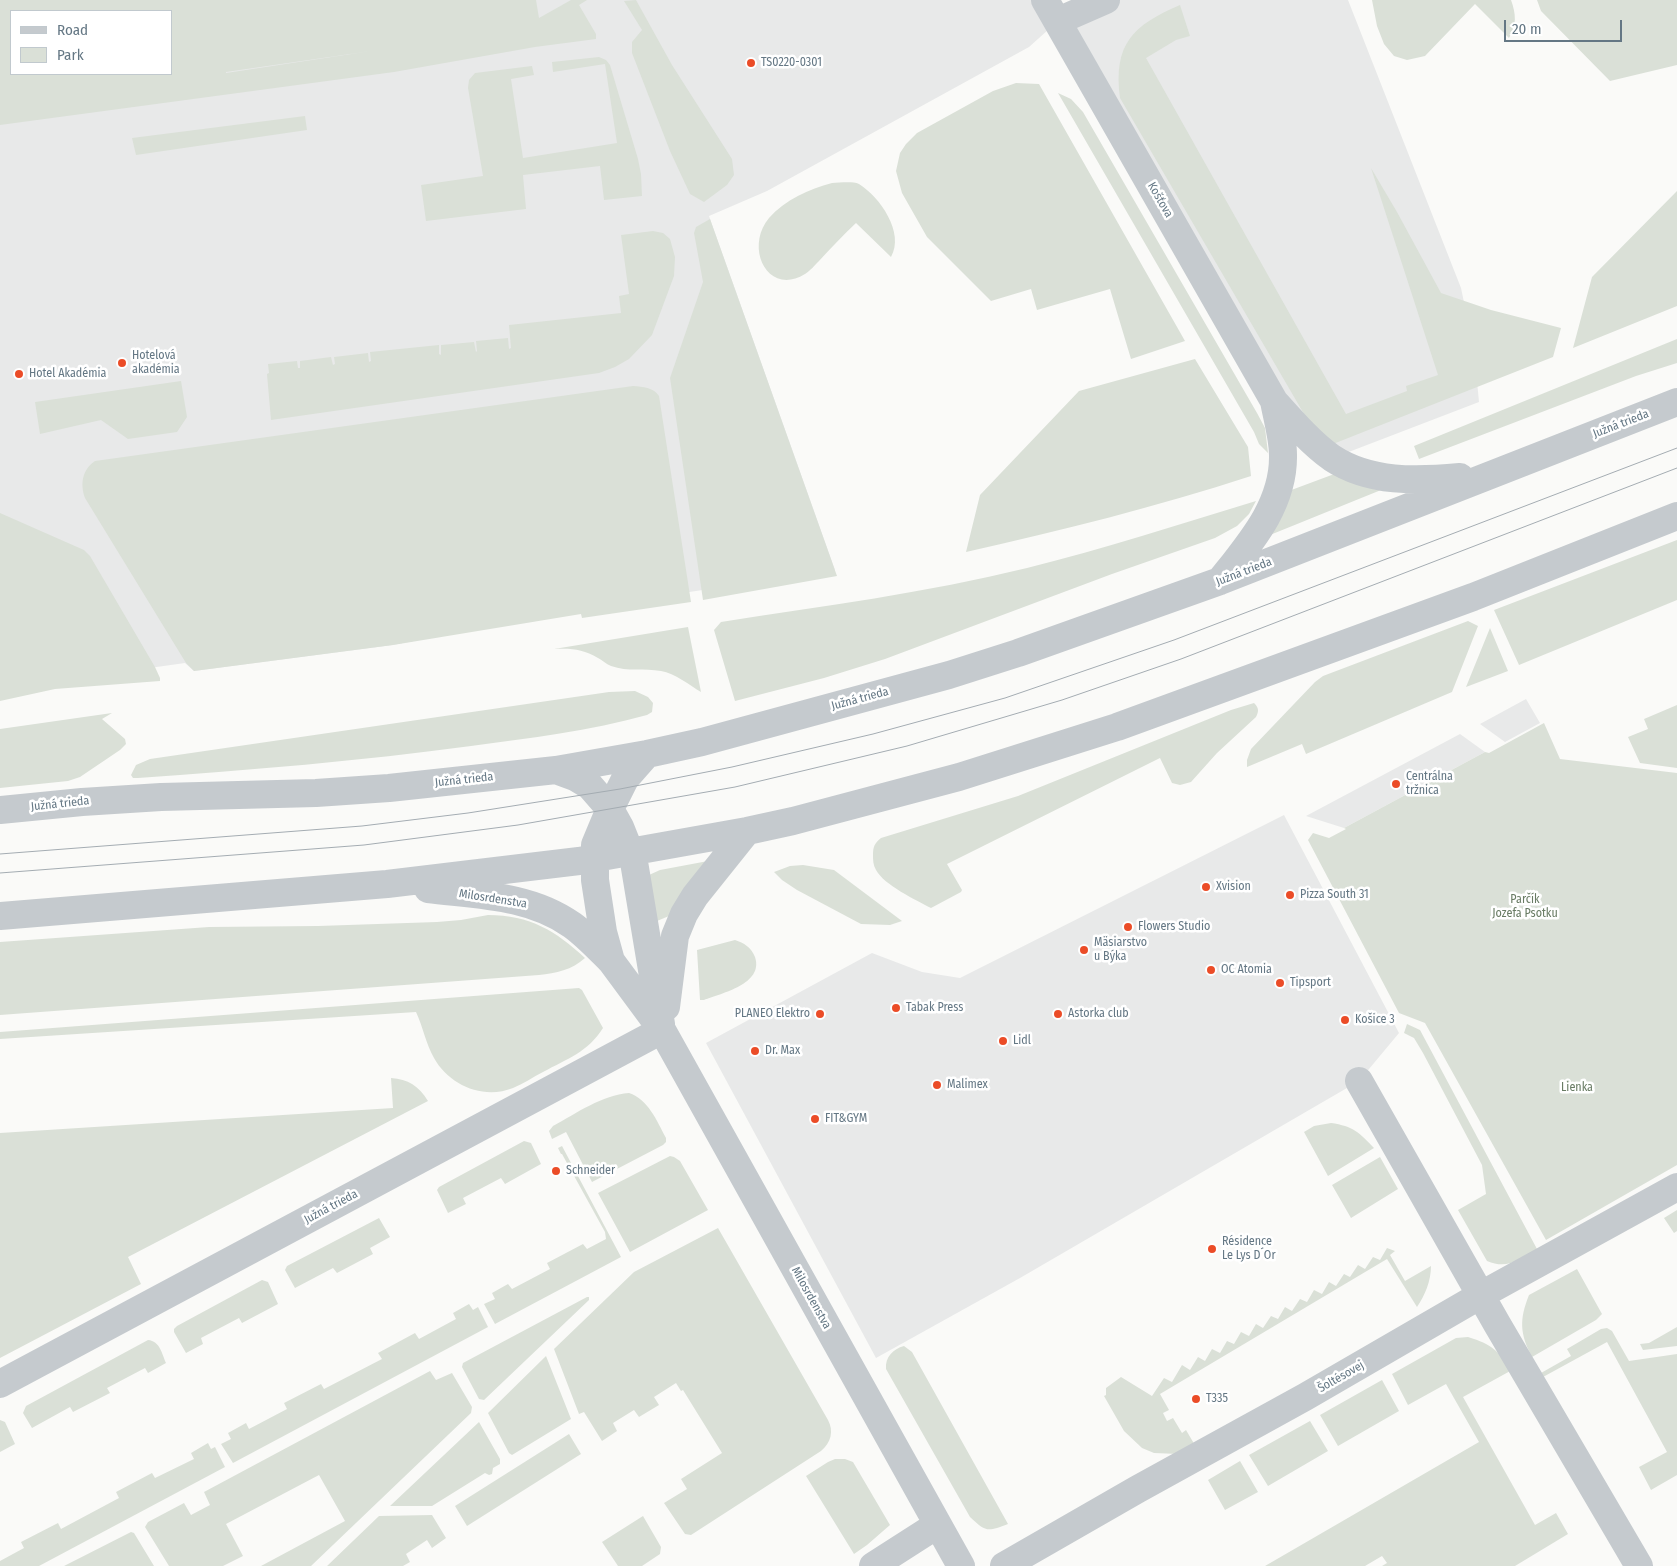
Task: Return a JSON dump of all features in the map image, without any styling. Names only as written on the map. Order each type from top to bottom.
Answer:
[{"type":"street","points":[[1051,11],[1106,0]]},
{"type":"street","name":"Košťova","points":[[1051,11],[1274,401]]},
{"type":"street","points":[[1274,401],[1307,436],[1333,458],[1355,469],[1380,478],[1424,480],[1496,473]]},
{"type":"street","points":[[1220,582],[1252,540],[1273,504],[1280,479],[1283,455],[1274,401]]},
{"type":"street","name":"Južná trieda","points":[[0,810],[161,797],[316,793],[389,788],[556,770],[702,742],[948,675],[1018,653],[1220,582],[1677,402]]},
{"type":"street","points":[[0,916],[387,884],[595,858],[747,831],[959,777],[1117,727],[1473,597],[1677,516]]},
{"type":"street","name":"Milosrdenstva","points":[[611,961],[603,932],[595,880],[595,845],[624,780],[647,754]]},
{"type":"street","points":[[556,770],[576,776],[590,786],[610,810],[620,827],[634,862],[662,1030]]},
{"type":"street","points":[[662,1030],[675,936],[684,914],[694,896],[747,831]]},
{"type":"street","name":"Milosrdenstva","points":[[387,884],[506,899],[533,905],[552,913],[573,926],[611,961],[662,1030],[961,1566]]},
{"type":"street","name":"Južná trieda","points":[[0,1384],[662,1030]]},
{"type":"street","points":[[1359,1080],[1481,1295],[1639,1566]]},
{"type":"street","name":"Šoltésovej","points":[[1004,1566],[1138,1489],[1305,1397],[1481,1295],[1677,1187]]},
{"type":"street","points":[[873,1566],[937,1525]]},
{"type":"shaded area","points":[[0,0],[1045,0],[1058,21],[1029,47],[767,191],[709,216],[835,570],[590,607],[393,645],[194,671],[185,663],[0,689]]},
{"type":"shaded area","points":[[1106,0],[1348,0],[1461,288],[1474,350],[1479,402],[1333,458],[1307,436],[1058,21]]},
{"type":"shaded area","points":[[1526,699],[1540,723],[1505,742],[1480,724]]},
{"type":"shaded area","name":"Centrálna tržnica","points":[[1460,734],[1485,752],[1344,828],[1306,816]]},
{"type":"shaded area","points":[[1284,815],[1399,1033],[1359,1081],[1020,1278],[876,1358],[706,1043],[872,953],[922,972],[960,978]]},
{"type":"green space","points":[[0,0],[536,0],[539,18],[571,0],[587,0],[579,5],[596,34],[596,39],[535,47],[394,72],[0,125]],"holes":[[[371,51],[226,73],[226,72]]]},
{"type":"green space","points":[[636,0],[672,65],[732,159],[734,175],[727,185],[704,202],[690,194],[670,151],[632,53],[632,42],[642,30],[624,1]]},
{"type":"green space","points":[[1372,0],[1511,0],[1515,15],[1514,24],[1509,38],[1475,4],[1425,56],[1407,60],[1394,56],[1384,44],[1377,26]]},
{"type":"green space","points":[[1537,0],[1677,0],[1677,65],[1610,81],[1541,11]]},
{"type":"green space","points":[[1180,5],[1190,36],[1176,40],[1146,58],[1346,414],[1407,391],[1406,386],[1438,375],[1371,168],[1441,293],[1491,310],[1561,328],[1553,357],[1333,444],[1311,426],[1120,98],[1120,64],[1130,39],[1150,20]]},
{"type":"green space","points":[[599,57],[606,60],[610,65],[638,159],[642,196],[604,200],[600,166],[523,175],[526,209],[426,221],[421,185],[483,176],[468,88],[469,80],[475,73],[532,66],[534,75],[511,79],[523,158],[617,143],[605,64],[553,72],[552,62]]},
{"type":"green space","points":[[1016,83],[1039,84],[1185,341],[1131,359],[1110,289],[1037,310],[1031,289],[991,301],[927,237],[902,193],[896,171],[900,153],[917,133],[993,91]]},
{"type":"green space","points":[[1058,93],[1071,99],[1083,112],[1257,413],[1265,428],[1268,453],[1259,444],[1254,432]]},
{"type":"green space","points":[[305,116],[307,130],[136,155],[132,138]]},
{"type":"green space","points":[[849,182],[859,184],[882,206],[893,227],[895,237],[895,248],[891,257],[856,223],[805,274],[792,279],[780,279],[771,274],[764,266],[760,255],[759,243],[762,230],[769,218],[782,206],[798,196],[832,183]]},
{"type":"green space","points":[[1677,191],[1677,306],[1573,348],[1592,277]]},
{"type":"green space","points":[[710,219],[837,576],[703,600],[670,378],[703,282],[694,233],[696,227]]},
{"type":"green space","points":[[653,231],[663,233],[670,239],[675,257],[674,276],[652,335],[629,359],[615,367],[599,373],[271,420],[267,374],[269,373],[268,364],[297,361],[298,368],[300,368],[300,361],[331,357],[333,365],[335,364],[334,357],[368,353],[369,362],[371,361],[370,352],[439,345],[439,354],[441,355],[441,345],[474,342],[476,352],[476,341],[508,338],[509,349],[511,348],[509,325],[621,313],[619,296],[629,294],[621,235]]},
{"type":"green space","points":[[1677,339],[1677,363],[1636,376],[1419,459],[1414,446]]},
{"type":"green space","points":[[1195,359],[1248,447],[1251,476],[1109,517],[966,552],[980,495],[1079,391]]},
{"type":"green space","points":[[181,381],[187,417],[177,432],[128,439],[101,420],[40,434],[35,402]]},
{"type":"green space","points":[[633,386],[651,389],[659,396],[691,602],[582,618],[581,614],[393,645],[194,671],[186,663],[83,493],[83,478],[87,469],[95,461]]},
{"type":"green space","points":[[1337,473],[1382,487],[1381,490],[1270,535],[1286,492]]},
{"type":"green space","points":[[1256,501],[1249,514],[1237,526],[1215,538],[1112,574],[885,659],[824,678],[735,701],[714,630],[721,622],[874,598],[989,577],[1085,553]]},
{"type":"green space","points":[[0,513],[84,550],[90,556],[155,667],[160,681],[55,689],[0,701]]},
{"type":"green space","points":[[1677,540],[1677,600],[1519,665],[1494,610]]},
{"type":"green space","points":[[1468,621],[1478,626],[1452,692],[1306,754],[1302,744],[1247,767],[1247,760],[1251,749],[1323,676]]},
{"type":"green space","points":[[688,627],[701,692],[666,672],[617,668],[582,651],[554,649]]},
{"type":"green space","points":[[1490,628],[1508,671],[1466,687]]},
{"type":"green space","points":[[635,691],[648,697],[653,703],[652,712],[625,721],[560,734],[347,761],[138,778],[133,778],[131,775],[136,765],[150,759],[609,692]]},
{"type":"green space","points":[[1254,703],[1258,710],[1256,717],[1217,753],[1191,782],[1180,785],[1172,783],[1160,758],[947,864],[962,890],[931,908],[893,887],[880,876],[875,868],[873,849],[881,838],[1018,796],[1231,710]]},
{"type":"green space","points":[[1677,705],[1677,768],[1640,763],[1628,737],[1648,729],[1644,719]]},
{"type":"green space","points":[[112,713],[102,719],[125,739],[126,744],[80,777],[68,781],[0,788],[0,729]]},
{"type":"green space","name":"Parčík Jozefa Psotku","points":[[1544,723],[1560,759],[1677,773],[1677,1165],[1546,1240],[1425,1023],[1399,1013],[1308,840],[1313,833],[1329,838],[1346,829],[1344,828],[1485,752],[1489,753]]},
{"type":"green space","points":[[708,861],[669,916],[657,921],[649,875],[660,870]]},
{"type":"green space","points":[[803,865],[834,870],[902,921],[890,925],[861,924],[797,890],[774,872],[790,866]]},
{"type":"green space","points":[[488,915],[530,921],[564,940],[585,958],[564,970],[539,975],[0,1015],[0,942],[209,927],[437,922]]},
{"type":"green space","points":[[735,940],[747,946],[755,957],[756,966],[753,974],[748,981],[740,986],[700,1000],[697,950]]},
{"type":"green space","points":[[579,988],[582,990],[603,1028],[591,1043],[569,1059],[513,1088],[502,1091],[490,1092],[468,1088],[448,1076],[440,1068],[431,1053],[416,1012],[0,1039],[0,1032]]},
{"type":"green space","points":[[1407,1024],[1420,1030],[1537,1249],[1519,1260],[1507,1264],[1487,1261],[1458,1210],[1486,1194],[1482,1165],[1423,1053],[1414,1038],[1404,1033]]},
{"type":"green space","points":[[391,1078],[412,1084],[421,1091],[428,1101],[128,1257],[141,1284],[0,1358],[0,1133],[393,1108]]},
{"type":"green space","points":[[629,1093],[647,1105],[666,1138],[666,1142],[592,1182],[566,1132],[552,1139],[549,1131],[553,1126],[590,1105],[609,1097]]},
{"type":"green space","points":[[1331,1123],[1356,1131],[1374,1148],[1328,1176],[1304,1132],[1314,1126]]},
{"type":"green space","points":[[524,1141],[531,1143],[541,1164],[505,1184],[501,1178],[463,1198],[466,1204],[448,1213],[437,1190],[439,1187]]},
{"type":"green space","points":[[562,1146],[621,1257],[495,1324],[484,1304],[495,1299],[492,1293],[508,1284],[512,1289],[550,1269],[547,1263],[583,1244],[587,1249],[606,1239],[605,1232],[558,1148]]},
{"type":"green space","points":[[670,1156],[680,1161],[708,1210],[630,1252],[598,1193]]},
{"type":"green space","points":[[1380,1157],[1398,1189],[1351,1218],[1332,1185]]},
{"type":"green space","points":[[1677,1210],[1677,1231],[1674,1233],[1664,1218]]},
{"type":"green space","points":[[379,1218],[390,1237],[370,1248],[373,1254],[337,1273],[333,1268],[295,1288],[285,1270],[287,1266]]},
{"type":"green space","points":[[718,1228],[828,1420],[831,1433],[827,1444],[821,1451],[691,1535],[685,1534],[664,1503],[687,1489],[681,1479],[722,1453],[683,1390],[681,1391],[676,1383],[654,1397],[659,1405],[639,1417],[634,1410],[613,1423],[617,1431],[602,1441],[584,1412],[579,1414],[554,1349],[634,1272]]},
{"type":"green space","points":[[1387,1248],[1395,1251],[1390,1255],[1405,1281],[1431,1266],[1427,1288],[1417,1307],[1387,1259],[1160,1394],[1169,1410],[1163,1413],[1167,1421],[1173,1418],[1182,1433],[1186,1430],[1196,1447],[1178,1454],[1154,1453],[1142,1448],[1124,1431],[1104,1396],[1106,1395],[1106,1388],[1121,1377],[1152,1396],[1164,1378],[1172,1382],[1182,1365],[1190,1370],[1198,1357],[1205,1361],[1212,1349],[1220,1353],[1227,1341],[1234,1344],[1241,1332],[1249,1336],[1256,1324],[1263,1328],[1271,1316],[1278,1319],[1285,1307],[1292,1311],[1300,1299],[1307,1302],[1314,1290],[1322,1294],[1329,1282],[1336,1286],[1344,1274],[1350,1277],[1358,1265],[1365,1269],[1373,1257],[1380,1260]]},
{"type":"green space","points":[[1577,1269],[1602,1314],[1596,1320],[1532,1357],[1525,1341],[1522,1327],[1529,1295]]},
{"type":"green space","points":[[262,1280],[268,1282],[278,1304],[242,1323],[239,1318],[201,1338],[203,1344],[186,1353],[174,1332],[177,1326]]},
{"type":"green space","points":[[589,1297],[589,1300],[484,1400],[479,1399],[462,1367],[463,1363]]},
{"type":"green space","points":[[469,1304],[473,1310],[478,1307],[488,1327],[233,1463],[221,1444],[231,1439],[228,1433],[246,1423],[249,1429],[287,1409],[284,1403],[321,1384],[324,1389],[382,1359],[378,1353],[415,1333],[419,1339],[456,1319],[453,1313]]},
{"type":"green space","points":[[1677,1327],[1677,1346],[1643,1350],[1640,1344],[1649,1343]]},
{"type":"green space","points":[[1607,1328],[1612,1331],[1629,1361],[1677,1354],[1677,1475],[1651,1490],[1639,1467],[1667,1452],[1607,1342],[1543,1377],[1541,1373],[1571,1356],[1567,1349],[1601,1329]]},
{"type":"green space","points":[[1468,1337],[1493,1349],[1512,1370],[1463,1397],[1535,1525],[1556,1513],[1568,1534],[1515,1566],[1382,1566],[1387,1563],[1382,1556],[1365,1566],[1265,1566],[1479,1442],[1446,1384],[1408,1405],[1392,1374],[1456,1338]]},
{"type":"green space","points":[[148,1340],[158,1345],[166,1363],[148,1373],[145,1368],[107,1388],[110,1393],[73,1412],[70,1407],[32,1428],[23,1413],[26,1406]]},
{"type":"green space","points":[[904,1346],[912,1352],[1008,1524],[987,1529],[980,1526],[970,1517],[886,1369],[890,1354]]},
{"type":"green space","points":[[546,1356],[571,1419],[512,1455],[509,1453],[488,1413]]},
{"type":"green space","points":[[430,1371],[436,1380],[452,1373],[472,1407],[471,1413],[311,1566],[261,1566],[345,1521],[319,1475],[226,1524],[243,1556],[223,1566],[169,1566],[145,1527],[148,1522],[184,1503],[191,1515],[210,1505],[204,1492]]},
{"type":"green space","points":[[1382,1380],[1399,1411],[1338,1446],[1320,1415]]},
{"type":"green space","points":[[0,1420],[5,1422],[15,1444],[0,1452]]},
{"type":"green space","points":[[1310,1421],[1328,1451],[1268,1486],[1249,1455]]},
{"type":"green space","points":[[479,1422],[500,1459],[500,1464],[493,1468],[492,1474],[485,1473],[432,1506],[390,1506]]},
{"type":"green space","points":[[569,1434],[581,1454],[467,1526],[455,1506]]},
{"type":"green space","points":[[208,1443],[211,1449],[215,1447],[225,1467],[39,1566],[0,1566],[0,1561],[24,1548],[21,1542],[58,1523],[61,1529],[119,1498],[116,1492],[152,1473],[155,1478],[194,1459],[191,1453]]},
{"type":"green space","points":[[835,1459],[845,1459],[853,1462],[890,1525],[854,1554],[806,1476]]},
{"type":"green space","points":[[1240,1461],[1258,1492],[1225,1510],[1208,1480]]},
{"type":"green space","points":[[432,1515],[446,1538],[432,1548],[427,1540],[406,1554],[410,1562],[403,1566],[327,1566],[379,1516]]},
{"type":"green space","points":[[643,1516],[661,1547],[660,1554],[642,1566],[618,1566],[602,1542]]},
{"type":"green space","points":[[131,1532],[134,1533],[154,1566],[64,1566]]},
{"type":"tram line","points":[[0,854],[362,826],[468,813],[620,789],[732,767],[873,734],[1005,698],[1174,640],[1677,448]]},
{"type":"tram line","points":[[0,873],[364,845],[518,825],[735,787],[907,746],[1062,700],[1181,659],[1677,468]]},
{"type":"place","name":"TS0220-0301","points":[[751,63]]},
{"type":"place","name":"Hotelová akadémia","points":[[122,363]]},
{"type":"place","name":"Hotel Akadémia","points":[[19,374]]},
{"type":"place","name":"Centrálna tržnica","points":[[1396,784]]},
{"type":"place","name":"Xvision","points":[[1206,887]]},
{"type":"place","name":"Pizza South 31","points":[[1290,895]]},
{"type":"place","name":"Flowers Studio","points":[[1128,927]]},
{"type":"place","name":"Mäsiarstvo u Býka","points":[[1084,950]]},
{"type":"place","name":"OC Atomia","points":[[1211,970]]},
{"type":"place","name":"Tipsport","points":[[1280,983]]},
{"type":"place","name":"Tabak Press","points":[[896,1008]]},
{"type":"place","name":"PLANEO Elektro","points":[[820,1014]]},
{"type":"place","name":"Astorka club","points":[[1058,1014]]},
{"type":"place","name":"Košice 3","points":[[1345,1020]]},
{"type":"place","name":"Lidl","points":[[1003,1041]]},
{"type":"place","name":"Dr. Max","points":[[755,1051]]},
{"type":"place","name":"Malimex","points":[[937,1085]]},
{"type":"place","name":"FIT&GYM","points":[[815,1119]]},
{"type":"place","name":"Schneider","points":[[556,1171]]},
{"type":"place","name":"Résidence Le Lys D´Or","points":[[1212,1249]]},
{"type":"place","name":"T335","points":[[1196,1399]]},
{"type":"park label","name":"Lienka","points":[[1577,1088]]}]
